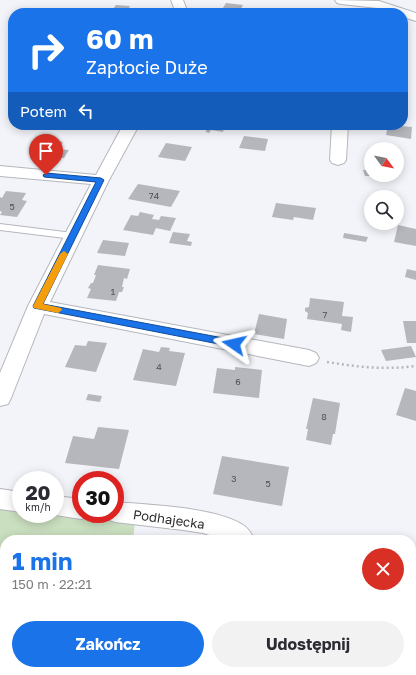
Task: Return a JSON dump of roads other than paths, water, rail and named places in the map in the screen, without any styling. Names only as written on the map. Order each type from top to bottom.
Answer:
[{"type":"street","points":[[340,0],[379,5],[388,8]]},
{"type":"street","points":[[0,398],[38,306],[101,180],[128,130]]},
{"type":"street","points":[[338,160],[340,130]]},
{"type":"street","points":[[0,171],[101,180]]},
{"type":"street","points":[[38,306],[309,358]]},
{"type":"street","points":[[0,499],[12,501]]},
{"type":"street","name":"Podhajecka","points":[[124,513],[188,520],[232,530],[239,535]]},
{"type":"lane","points":[[0,227],[73,236]]}]
